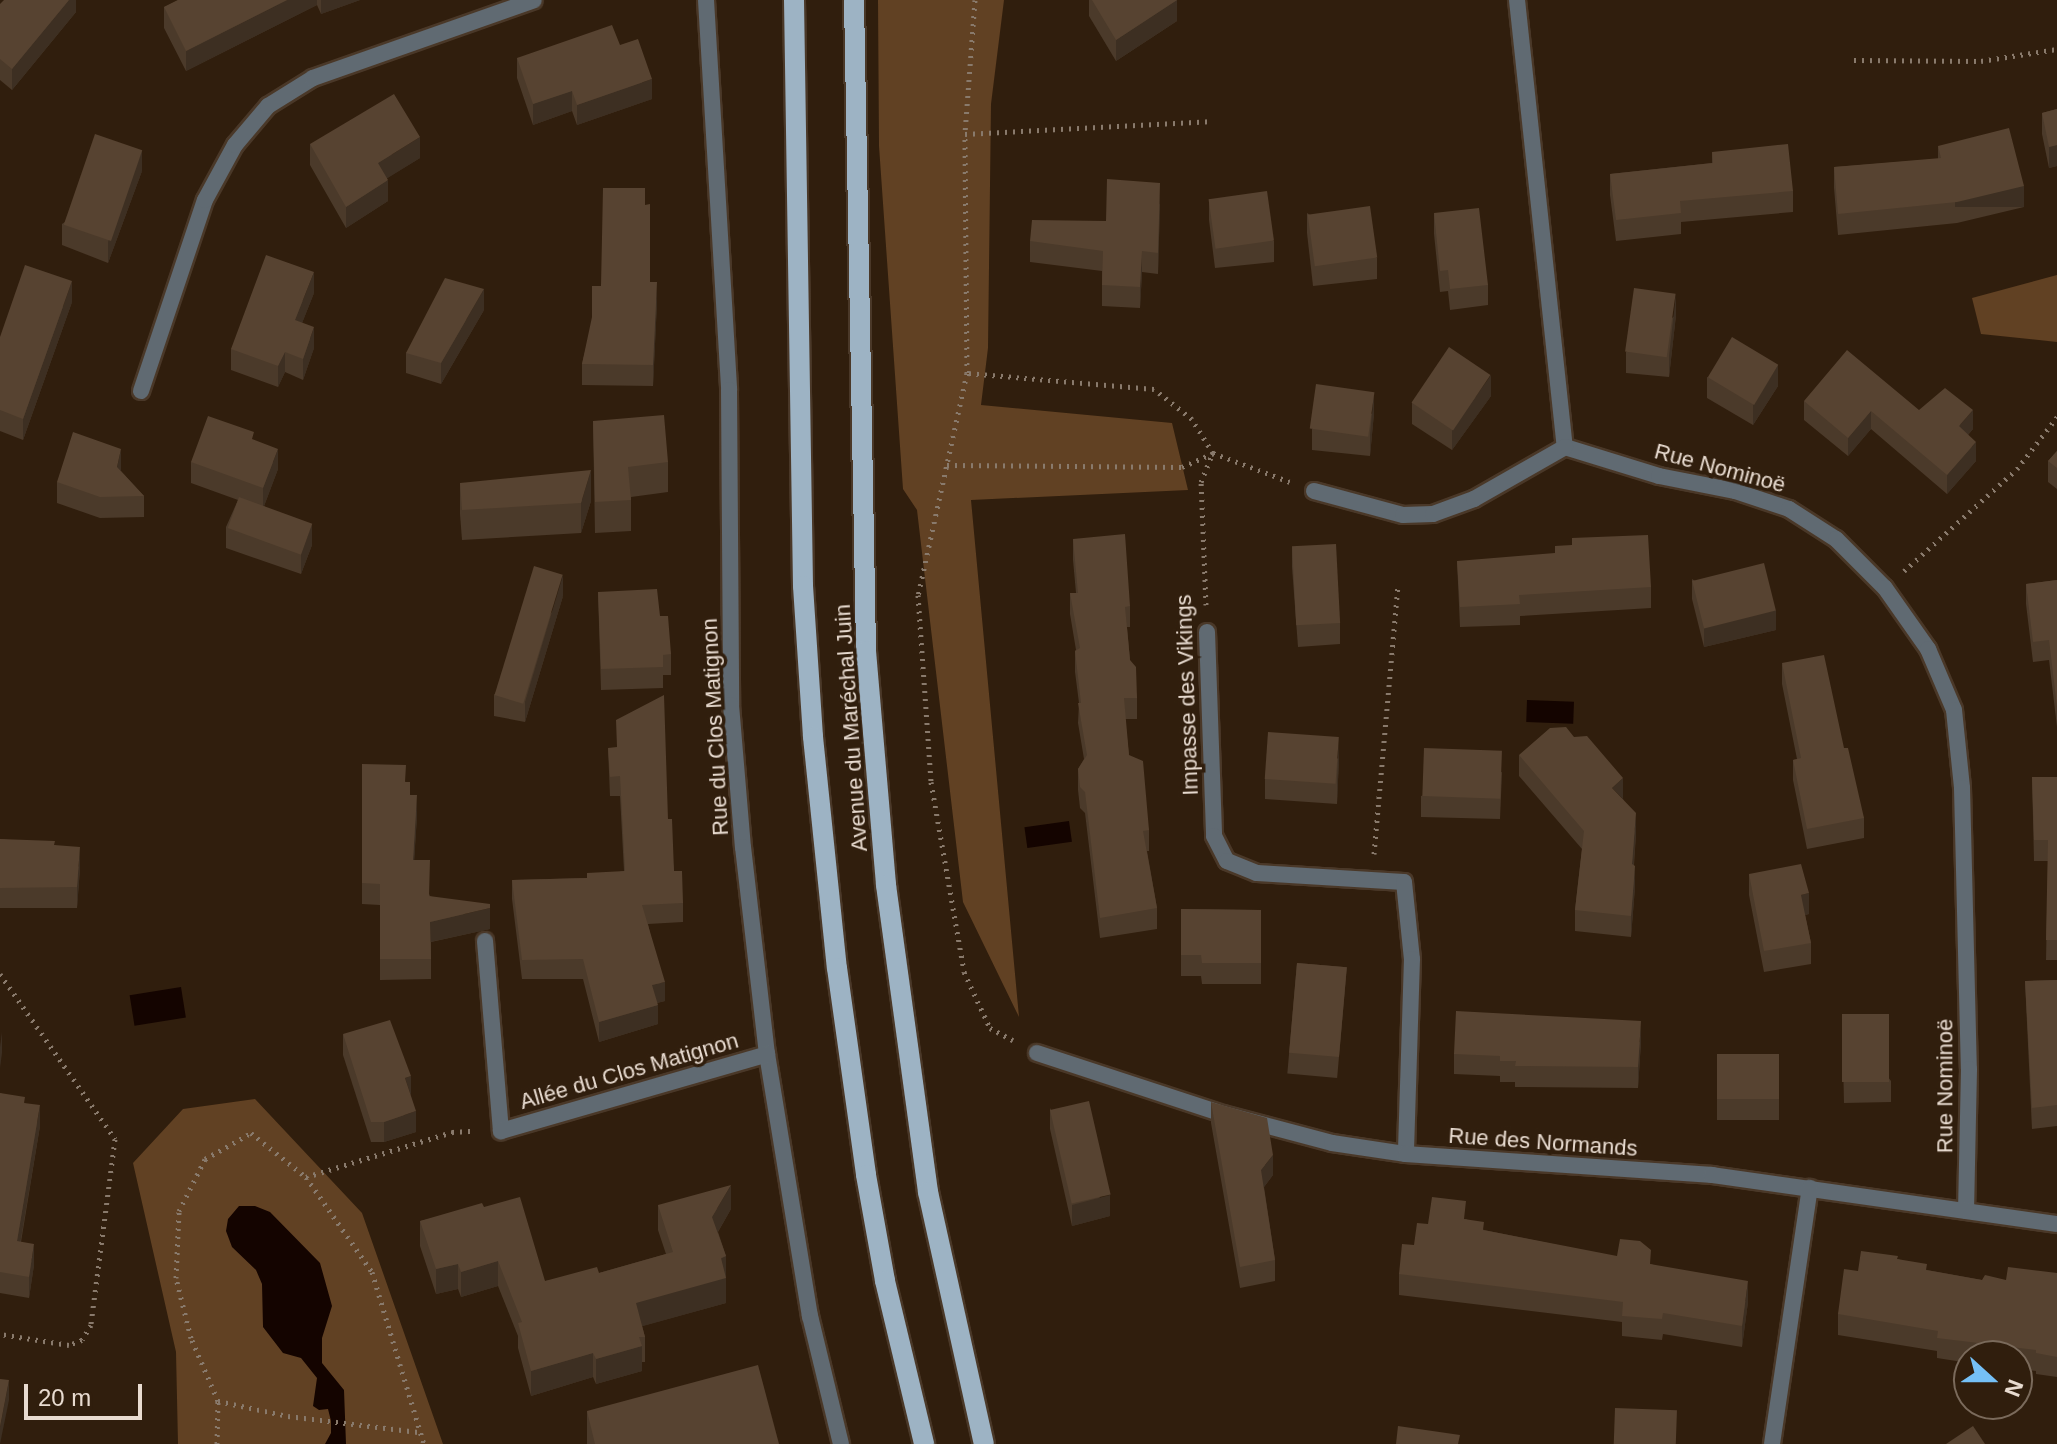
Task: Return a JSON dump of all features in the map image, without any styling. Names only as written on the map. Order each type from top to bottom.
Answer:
[{"type":"main road","name":"Avenue du Maréchal Juin","points":[[794,0],[803,586],[813,737],[837,968],[866,1175],[885,1281],[924,1444]]},
{"type":"main road","name":"Avenue du Maréchal Juin","points":[[854,0],[866,651],[886,885],[928,1192],[984,1444]]},
{"type":"street","points":[[141,391],[205,200],[235,145],[268,106],[313,78],[534,0]]},
{"type":"street","name":"Rue du Clos Matignon","points":[[706,0],[729,390],[731,705],[743,847],[767,1054],[810,1316],[841,1444]]},
{"type":"street","points":[[1314,491],[1403,515],[1433,514],[1474,499],[1565,447],[1517,0]]},
{"type":"street","name":"Rue Nominoë","points":[[1565,447],[1659,476],[1735,491],[1789,509],[1836,539],[1885,588],[1928,649],[1954,710],[1962,788],[1967,991],[1966,1211]]},
{"type":"street","name":"Impasse des Vikings","points":[[1207,632],[1214,836],[1227,861],[1257,873],[1404,882],[1412,959],[1406,1154]]},
{"type":"street","name":"Allée du Clos Matignon","points":[[485,941],[501,1131],[767,1054]]},
{"type":"street","name":"Rue des Normands","points":[[1037,1053],[1223,1114],[1332,1143],[1406,1154],[1712,1175],[2057,1224]]},
{"type":"street","points":[[1772,1444],[1810,1188]]},
{"type":"path","points":[[975,0],[965,134],[967,373],[918,595],[931,782],[964,972],[990,1028],[1037,1053]]},
{"type":"path","points":[[1854,60],[1981,61],[2057,49]]},
{"type":"path","points":[[965,134],[1210,121]]},
{"type":"path","points":[[967,373],[1154,389],[1192,419],[1213,453],[1314,491]]},
{"type":"path","points":[[1885,588],[2017,469],[2057,417]]},
{"type":"path","points":[[947,465],[1182,467],[1213,453]]},
{"type":"path","name":"Impasse des Vikings","points":[[1207,632],[1201,482],[1213,453]]},
{"type":"path","points":[[1372,878],[1398,584]]},
{"type":"path","points":[[0,974],[115,1139],[91,1325],[82,1340],[69,1345],[0,1334]]},
{"type":"path","points":[[306,1177],[452,1132]]},
{"type":"path","points":[[217,1444],[218,1401],[191,1338],[176,1278],[179,1211],[205,1159],[251,1133],[306,1177],[372,1272],[424,1444]]},
{"type":"path","points":[[218,1401],[288,1416],[351,1421],[418,1432]]},
{"type":"shaded area","points":[[878,0],[1004,0],[991,104],[988,348],[981,405],[1172,423],[1188,490],[971,500],[1019,1017],[963,902],[917,510],[903,489],[879,146]]},
{"type":"shaded area","points":[[2057,275],[2057,342],[1981,334],[1972,298]]},
{"type":"shaded area","points":[[1527,700],[1574,702],[1573,724],[1526,722]]},
{"type":"shaded area","points":[[1069,821],[1072,842],[1027,848],[1024,827]]},
{"type":"shaded area","points":[[181,987],[186,1018],[134,1026],[130,995]]},
{"type":"shaded area","points":[[255,1099],[362,1213],[443,1444],[178,1444],[176,1352],[133,1163],[183,1109]]},
{"type":"shaded area","points":[[239,1206],[255,1206],[270,1212],[320,1263],[332,1306],[322,1338],[322,1363],[344,1390],[346,1444],[325,1444],[331,1433],[331,1421],[328,1409],[319,1410],[313,1406],[317,1378],[301,1358],[283,1353],[263,1327],[262,1284],[256,1270],[232,1247],[226,1231],[228,1219]]},
{"type":"building","points":[[4,0],[69,0],[12,69],[0,59],[0,4]]},
{"type":"building","points":[[178,0],[287,0],[186,51],[164,7]]},
{"type":"building","points":[[1092,0],[1177,0],[1116,40]]},
{"type":"building","points":[[612,25],[620,45],[638,39],[652,79],[577,105],[572,91],[533,104],[517,58]]},
{"type":"building","points":[[394,94],[420,137],[378,163],[388,180],[346,207],[310,144]]},
{"type":"building","points":[[2057,109],[2057,145],[2049,147],[2042,113]]},
{"type":"building","points":[[2009,128],[2024,186],[1957,202],[1838,214],[1834,167],[1941,158],[1938,146]]},
{"type":"building","points":[[95,134],[142,150],[111,241],[64,225]]},
{"type":"building","points":[[1788,144],[1793,191],[1680,201],[1681,213],[1616,220],[1610,174],[1713,163],[1712,152]]},
{"type":"building","points":[[1107,179],[1160,183],[1158,253],[1142,251],[1140,287],[1102,285],[1103,251],[1030,241],[1032,220],[1106,221]]},
{"type":"building","points":[[603,188],[645,188],[645,205],[650,204],[650,282],[657,282],[653,365],[582,364],[592,317],[592,286],[601,286]]},
{"type":"building","points":[[1267,191],[1274,241],[1216,249],[1209,199]]},
{"type":"building","points":[[1370,206],[1377,257],[1315,266],[1308,215]]},
{"type":"building","points":[[1479,208],[1488,285],[1450,289],[1448,270],[1440,271],[1434,213]]},
{"type":"building","points":[[266,255],[314,272],[295,320],[314,327],[303,359],[285,352],[278,366],[231,349]]},
{"type":"building","points":[[25,265],[72,281],[23,419],[0,410],[0,337]]},
{"type":"building","points":[[445,278],[484,289],[441,363],[406,353]]},
{"type":"building","points":[[1634,288],[1676,294],[1667,357],[1625,351]]},
{"type":"building","points":[[1732,337],[1778,365],[1754,405],[1708,377]]},
{"type":"building","points":[[1449,347],[1490,375],[1453,431],[1412,403]]},
{"type":"building","points":[[1847,350],[1919,410],[1945,388],[1973,410],[1959,426],[1976,442],[1947,475],[1871,411],[1848,438],[1804,401]]},
{"type":"building","points":[[1316,384],[1374,392],[1368,437],[1310,429]]},
{"type":"building","points":[[664,415],[668,462],[628,467],[631,500],[595,502],[593,421]]},
{"type":"building","points":[[208,416],[254,432],[252,439],[278,449],[263,488],[191,462]]},
{"type":"building","points":[[73,432],[121,449],[117,467],[144,496],[100,497],[57,482]]},
{"type":"building","points":[[2057,451],[2057,468],[2048,461]]},
{"type":"building","points":[[591,470],[581,503],[462,510],[460,483]]},
{"type":"building","points":[[239,497],[312,524],[301,555],[228,528]]},
{"type":"building","points":[[1125,534],[1130,606],[1125,607],[1130,660],[1136,667],[1137,698],[1124,698],[1129,755],[1143,761],[1149,830],[1143,831],[1157,908],[1100,918],[1085,792],[1080,787],[1078,769],[1087,755],[1078,703],[1081,703],[1075,651],[1080,648],[1070,593],[1078,593],[1073,539]]},
{"type":"building","points":[[1648,535],[1651,587],[1519,595],[1520,604],[1460,607],[1457,561],[1555,553],[1555,546],[1572,545],[1572,538]]},
{"type":"building","points":[[1336,544],[1340,623],[1296,625],[1292,546]]},
{"type":"building","points":[[1764,563],[1776,611],[1704,628],[1692,581]]},
{"type":"building","points":[[534,566],[563,575],[523,704],[495,695]]},
{"type":"building","points":[[2057,580],[2057,707],[2049,640],[2033,642],[2026,584]]},
{"type":"building","points":[[657,589],[660,616],[668,616],[671,654],[663,655],[663,667],[601,669],[598,592]]},
{"type":"building","points":[[1824,655],[1844,748],[1848,748],[1864,818],[1807,829],[1793,760],[1801,758],[1782,663]]},
{"type":"building","points":[[664,695],[668,819],[672,819],[674,871],[682,871],[683,903],[642,905],[665,982],[652,985],[658,1005],[599,1022],[583,959],[522,960],[512,880],[587,878],[587,873],[625,871],[620,776],[610,777],[608,748],[617,747],[616,720]]},
{"type":"building","points":[[1566,727],[1574,737],[1587,736],[1623,778],[1612,788],[1636,813],[1631,916],[1575,910],[1584,831],[1519,755],[1550,728]]},
{"type":"building","points":[[1268,732],[1339,737],[1336,784],[1265,779]]},
{"type":"building","points":[[1424,748],[1502,751],[1500,799],[1422,796]]},
{"type":"building","points":[[362,764],[406,765],[405,782],[410,782],[410,795],[417,795],[413,860],[430,860],[429,896],[490,904],[490,908],[430,922],[431,959],[380,959],[380,884],[362,883]]},
{"type":"building","points":[[2032,777],[2057,777],[2057,940],[2046,940],[2048,840],[2034,840]]},
{"type":"building","points":[[0,839],[55,841],[54,845],[80,847],[77,887],[0,888]]},
{"type":"building","points":[[1801,864],[1809,893],[1801,895],[1811,943],[1764,951],[1749,874]]},
{"type":"building","points":[[1181,909],[1261,910],[1261,963],[1202,963],[1201,955],[1181,955]]},
{"type":"building","points":[[1297,963],[1347,967],[1339,1057],[1289,1053]]},
{"type":"building","points":[[2057,980],[2057,1105],[2032,1108],[2025,981]]},
{"type":"building","points":[[1456,1011],[1641,1021],[1638,1067],[1515,1066],[1516,1061],[1500,1061],[1500,1056],[1454,1054]]},
{"type":"building","points":[[1842,1014],[1889,1014],[1889,1082],[1842,1082]]},
{"type":"building","points":[[390,1020],[411,1076],[405,1078],[416,1111],[384,1122],[371,1122],[343,1034]]},
{"type":"building","points":[[1717,1054],[1779,1054],[1779,1099],[1717,1099]]},
{"type":"building","points":[[0,1093],[25,1097],[24,1103],[40,1105],[17,1241],[34,1244],[29,1277],[0,1272]]},
{"type":"building","points":[[1089,1101],[1111,1195],[1072,1204],[1050,1110]]},
{"type":"building","points":[[1211,1102],[1267,1118],[1273,1155],[1261,1170],[1275,1260],[1240,1267]]},
{"type":"building","points":[[731,1185],[712,1217],[726,1256],[721,1258],[726,1278],[636,1303],[645,1337],[639,1337],[642,1346],[596,1359],[593,1353],[531,1371],[518,1323],[522,1322],[498,1261],[461,1272],[458,1264],[436,1269],[420,1221],[482,1203],[484,1207],[520,1197],[545,1281],[597,1267],[599,1273],[673,1252],[658,1205]]},
{"type":"building","points":[[1432,1197],[1466,1201],[1464,1219],[1484,1222],[1483,1230],[1617,1256],[1620,1239],[1640,1241],[1651,1250],[1650,1264],[1748,1281],[1742,1326],[1663,1313],[1662,1319],[1622,1316],[1623,1302],[1399,1274],[1402,1244],[1414,1245],[1417,1223],[1428,1224]]},
{"type":"building","points":[[1861,1251],[1898,1256],[1897,1259],[1927,1264],[1926,1270],[1982,1280],[1985,1275],[2006,1280],[2008,1267],[2057,1273],[2057,1357],[2036,1353],[2033,1340],[1937,1338],[1938,1331],[1838,1314],[1844,1269],[1858,1271]]},
{"type":"building","points":[[758,1365],[779,1444],[595,1444],[587,1411]]},
{"type":"building","points":[[0,1379],[9,1380],[0,1427]]},
{"type":"building","points":[[1615,1408],[1677,1410],[1676,1444],[1614,1444]]},
{"type":"building","points":[[1398,1426],[1460,1435],[1458,1444],[1396,1444]]},
{"type":"building","points":[[1973,1426],[1985,1444],[1946,1444]]}]
